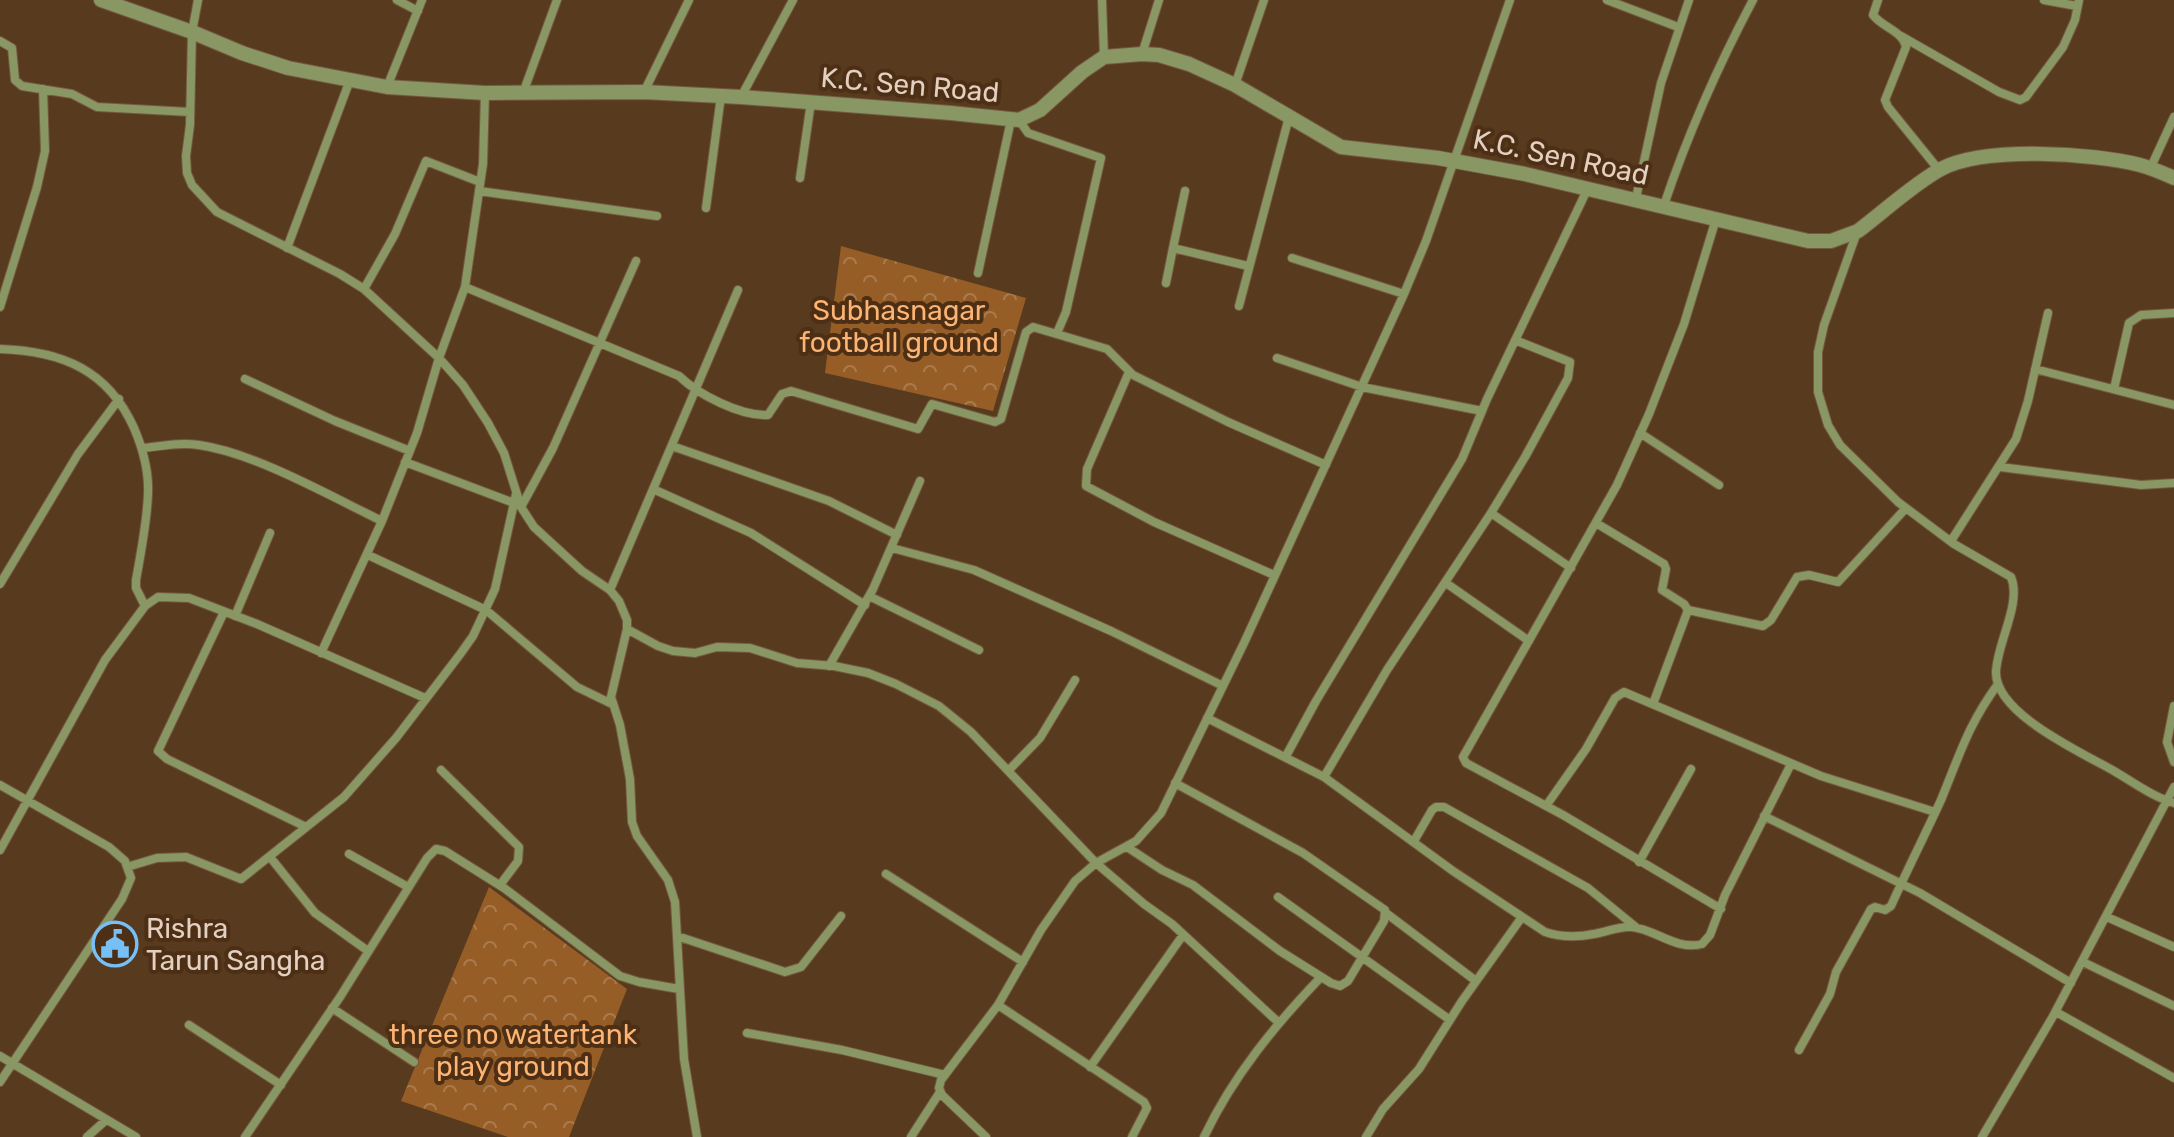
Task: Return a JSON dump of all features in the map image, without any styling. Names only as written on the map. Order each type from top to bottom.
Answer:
[{"type":"street","name":"K.C. Sen Road","points":[[101,0],[123,4],[242,53],[288,68],[387,87],[485,93],[644,92],[811,102],[1015,120],[1040,110],[1082,72],[1104,57],[1159,55],[1189,64],[1235,85],[1341,147],[1455,161],[1636,198],[1819,242],[1843,239],[1858,231],[1939,170],[1961,161],[2009,154],[2117,161],[2174,178]]},
{"type":"street","points":[[198,0],[192,32],[186,156],[187,173],[192,185],[217,212],[364,289],[439,358],[463,385],[504,453],[517,505]]},
{"type":"street","points":[[397,0],[418,11]]},
{"type":"street","points":[[387,87],[422,0]]},
{"type":"street","points":[[523,93],[557,0]]},
{"type":"street","points":[[644,92],[689,0]]},
{"type":"street","points":[[741,97],[793,0]]},
{"type":"street","points":[[1102,0],[1104,57]]},
{"type":"street","points":[[1142,54],[1159,0]]},
{"type":"street","points":[[1235,85],[1264,0]]},
{"type":"street","points":[[986,1137],[940,1092],[939,1084],[998,1005],[1075,881],[1096,863],[1127,847],[1154,822],[1175,783],[1404,294],[1455,161],[1510,0]]},
{"type":"street","points":[[1607,0],[1678,27]]},
{"type":"street","points":[[1636,198],[1661,83],[1689,0]]},
{"type":"street","points":[[1664,205],[1679,159],[1711,84],[1753,0]]},
{"type":"street","points":[[1878,0],[1873,15],[1878,22],[1999,92],[2020,100],[2033,89],[2063,47],[2075,20],[2078,3],[2044,0]]},
{"type":"street","points":[[1901,36],[1905,41],[1905,53],[1885,100],[1939,170]]},
{"type":"street","points":[[0,41],[13,51],[17,83],[25,87],[72,94],[97,107],[190,112]]},
{"type":"street","points":[[287,248],[350,80]]},
{"type":"street","points":[[0,307],[45,151],[43,89]]},
{"type":"street","points":[[321,653],[368,555],[410,451],[465,287],[480,187],[485,93]]},
{"type":"street","points":[[706,208],[721,96]]},
{"type":"street","points":[[800,178],[811,102]]},
{"type":"street","points":[[1239,306],[1289,117]]},
{"type":"street","points":[[2150,169],[2174,117]]},
{"type":"street","points":[[978,273],[1015,120]]},
{"type":"street","points":[[1015,120],[1028,133],[1101,158],[1066,312],[1057,333]]},
{"type":"street","points":[[364,289],[395,234],[426,161],[480,187],[657,216]]},
{"type":"street","points":[[1286,756],[1316,701],[1447,486],[1588,188]]},
{"type":"street","points":[[1166,283],[1185,191]]},
{"type":"street","points":[[1716,219],[1684,324],[1640,433],[1596,523],[1466,749],[1463,760],[1721,909]]},
{"type":"street","points":[[1858,231],[1824,325],[1816,363],[1821,407],[1833,437],[1906,508],[1951,541],[2013,579],[2014,595],[1996,669],[1998,684],[2016,708],[2047,733],[2170,802]]},
{"type":"street","points":[[1173,248],[1248,266]]},
{"type":"street","points":[[1292,258],[1404,294]]},
{"type":"street","points":[[127,867],[157,858],[186,857],[241,879],[361,780],[461,653],[486,610],[502,565],[517,505],[553,448],[636,261]]},
{"type":"street","points":[[465,287],[679,376],[696,392],[756,415],[768,415],[782,394],[791,391],[918,429],[932,404],[995,422],[1001,419],[1026,332],[1033,327],[1107,349],[1129,372],[1228,422],[1326,465]]},
{"type":"street","points":[[610,590],[738,290]]},
{"type":"street","points":[[1951,541],[2000,467],[2021,426],[2048,313]]},
{"type":"street","points":[[2114,389],[2129,323],[2141,315],[2174,313]]},
{"type":"street","points":[[1324,777],[1387,670],[1491,513],[1550,414],[1571,369],[1567,360],[1515,340]]},
{"type":"street","points":[[0,349],[43,354],[78,365],[100,379],[119,399],[143,448],[148,494],[136,588],[145,606]]},
{"type":"street","points":[[1277,358],[1362,387],[1482,411]]},
{"type":"street","points":[[2035,369],[2174,405]]},
{"type":"street","points":[[1129,372],[1087,469],[1086,486],[1154,522],[1274,575]]},
{"type":"street","points":[[245,379],[335,421],[410,451]]},
{"type":"street","points":[[0,584],[78,454],[119,399]]},
{"type":"street","points":[[1640,433],[1719,485]]},
{"type":"street","points":[[143,448],[179,444],[223,451],[280,472],[382,521]]},
{"type":"street","points":[[672,446],[829,501],[897,535]]},
{"type":"street","points":[[405,462],[517,505],[545,539],[610,590],[624,611],[627,629],[616,670],[612,704],[620,725],[630,779],[634,830],[668,880],[675,902],[684,1059],[697,1137]]},
{"type":"street","points":[[2000,467],[2141,485],[2174,483]]},
{"type":"street","points":[[829,666],[867,600],[920,481]]},
{"type":"street","points":[[653,489],[751,533],[867,600],[979,650]]},
{"type":"street","points":[[1596,523],[1664,564],[1662,590],[1688,610],[1763,626],[1771,620],[1797,577],[1809,575],[1838,582],[1906,508]]},
{"type":"street","points":[[1491,513],[1571,568]]},
{"type":"street","points":[[235,616],[270,533]]},
{"type":"street","points":[[892,548],[974,570],[1111,631],[1223,686]]},
{"type":"street","points":[[368,555],[486,610],[577,687],[612,704]]},
{"type":"street","points":[[1446,583],[1529,641]]},
{"type":"street","points":[[0,850],[105,660],[145,606],[158,597],[189,598],[425,698]]},
{"type":"street","points":[[1653,704],[1688,610]]},
{"type":"street","points":[[224,612],[158,751],[167,759],[306,827]]},
{"type":"street","points":[[627,629],[673,651],[695,653],[734,647],[750,648],[797,663],[868,673],[939,706],[971,732],[1096,863],[1251,994],[1278,1022]]},
{"type":"street","points":[[1008,771],[1040,738],[1075,680]]},
{"type":"street","points":[[1799,1050],[1869,912],[1875,907],[1888,909],[1935,812],[1970,727],[1998,684]]},
{"type":"street","points":[[1546,806],[1571,772],[1618,694],[1628,692],[1791,764],[1935,812]]},
{"type":"street","points":[[2174,706],[2167,742],[2174,762]]},
{"type":"street","points":[[1207,718],[1324,777],[1522,917],[1554,935],[1637,928]]},
{"type":"street","points":[[1414,841],[1432,810],[1444,807],[1588,888],[1637,928],[1686,946],[1698,945],[1710,935],[1791,764]]},
{"type":"street","points":[[1639,862],[1691,769]]},
{"type":"street","points":[[441,770],[519,847],[520,857],[500,885]]},
{"type":"street","points":[[1175,783],[1303,853],[1476,981]]},
{"type":"street","points":[[0,785],[109,847],[127,867],[131,878],[122,899],[0,1082]]},
{"type":"street","points":[[1982,1137],[2056,1012],[2170,802],[2174,787]]},
{"type":"street","points":[[1764,816],[1901,884],[2071,983]]},
{"type":"street","points":[[1127,847],[1162,870],[1193,885],[1280,951],[1337,986],[1344,985],[1362,959],[1386,913]]},
{"type":"street","points":[[245,1137],[431,852],[441,849],[500,885],[620,976],[679,989]]},
{"type":"street","points":[[349,854],[408,887]]},
{"type":"street","points":[[270,857],[315,913],[368,951]]},
{"type":"street","points":[[886,874],[1023,962]]},
{"type":"street","points":[[1278,897],[1450,1020]]},
{"type":"street","points":[[677,936],[772,968],[793,971],[801,967],[841,916]]},
{"type":"street","points":[[1366,1137],[1383,1109],[1419,1069],[1522,917]]},
{"type":"street","points":[[2107,917],[2174,947]]},
{"type":"street","points":[[1090,1067],[1183,935]]},
{"type":"street","points":[[2083,962],[2174,1006]]},
{"type":"street","points":[[1204,1137],[1250,1059],[1278,1022],[1321,977]]},
{"type":"street","points":[[998,1005],[1146,1104],[1147,1108],[1132,1137]]},
{"type":"street","points":[[332,1008],[414,1062]]},
{"type":"street","points":[[2056,1012],[2174,1078]]},
{"type":"street","points":[[189,1025],[281,1085]]},
{"type":"street","points":[[747,1033],[842,1050],[945,1075]]},
{"type":"street","points":[[0,1056],[136,1137]]},
{"type":"street","points":[[911,1137],[940,1092]]},
{"type":"street","points":[[87,1137],[106,1120]]},
{"type":"green space","name":"Subhasnagar football ground","points":[[841,246],[1026,298],[993,411],[825,373]]},
{"type":"green space","name":"three no watertank play ground","points":[[489,887],[627,989],[569,1137],[508,1137],[401,1101]]},
{"type":"place","name":"Rishra Tarun Sangha","points":[[115,944]]}]
